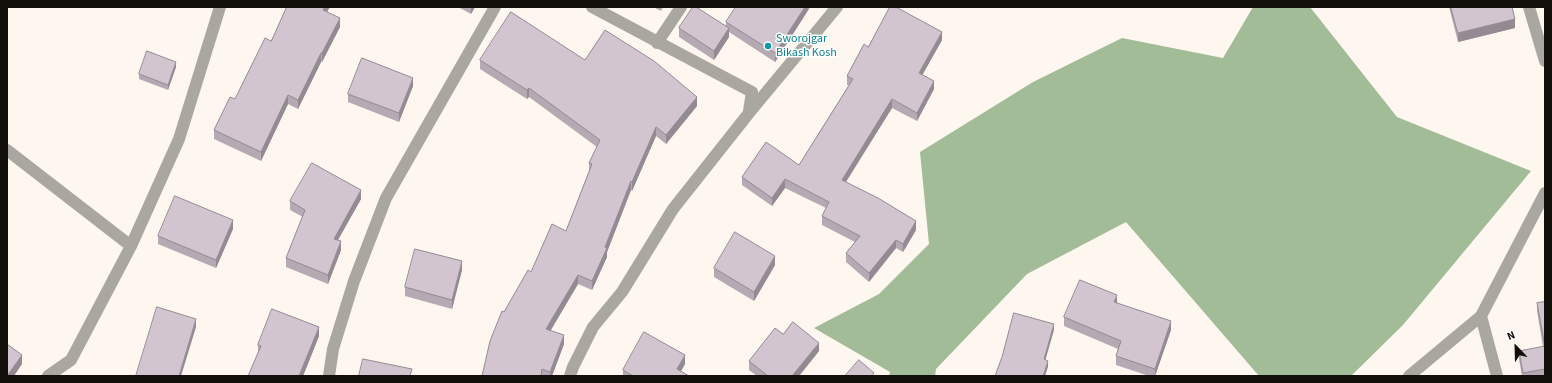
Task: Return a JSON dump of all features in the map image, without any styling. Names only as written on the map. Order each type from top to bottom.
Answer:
[{"type":"street","points":[[48,376],[71,360],[131,246],[179,139],[220,7]]},
{"type":"street","points":[[329,376],[332,349],[354,280],[386,198],[495,7]]},
{"type":"street","points":[[592,7],[752,92],[749,113]]},
{"type":"street","points":[[657,42],[681,7]]},
{"type":"street","points":[[570,376],[593,326],[622,292],[673,209],[749,113],[837,7]]},
{"type":"street","points":[[1529,7],[1545,61]]},
{"type":"street","points":[[7,150],[131,246]]},
{"type":"street","points":[[1409,376],[1481,316],[1545,193]]},
{"type":"street","points":[[1481,316],[1497,376]]},
{"type":"green space","points":[[1253,7],[1310,7],[1397,117],[1531,171],[1403,325],[1351,376],[1259,376],[1126,222],[1027,274],[936,369],[935,376],[889,376],[890,372],[814,328],[879,294],[929,244],[920,152],[1033,82],[1122,38],[1223,58]]},
{"type":"building","points":[[287,7],[325,7],[323,10],[340,18],[298,100],[288,95],[261,152],[214,130],[230,97],[235,99],[265,38],[271,41]]},
{"type":"building","points":[[693,7],[696,7],[729,28],[714,51],[679,28]]},
{"type":"building","name":"Sworojgar Bikash Kosh","points":[[736,7],[805,7],[775,53],[726,22]]},
{"type":"building","points":[[890,7],[896,7],[942,32],[919,73],[934,81],[917,113],[892,99],[842,180],[878,198],[916,221],[903,244],[896,240],[869,273],[846,253],[860,236],[822,216],[829,202],[785,179],[772,198],[742,177],[766,142],[799,165],[853,79],[847,76],[864,44],[868,47]]},
{"type":"building","points":[[1451,7],[1512,7],[1515,19],[1458,33]]},
{"type":"building","points":[[511,12],[585,60],[605,30],[654,61],[697,97],[666,135],[656,127],[632,182],[631,181],[605,247],[607,248],[592,281],[578,275],[546,329],[564,335],[550,372],[542,369],[541,376],[482,376],[490,341],[502,311],[504,312],[528,270],[531,272],[552,224],[566,231],[592,164],[589,163],[600,140],[529,88],[527,90],[480,60]]},
{"type":"building","points":[[147,51],[176,62],[168,85],[139,74]]},
{"type":"building","points":[[362,58],[413,78],[399,113],[348,94]]},
{"type":"building","points":[[312,163],[361,190],[334,239],[341,241],[328,275],[286,258],[305,210],[290,201]]},
{"type":"building","points":[[175,196],[233,220],[216,260],[158,236]]},
{"type":"building","points":[[735,232],[775,256],[754,292],[714,268]]},
{"type":"building","points":[[415,249],[462,261],[452,300],[405,287]]},
{"type":"building","points":[[1080,280],[1117,295],[1114,302],[1171,321],[1155,369],[1116,356],[1121,341],[1064,317]]},
{"type":"building","points":[[1545,302],[1545,346],[1537,303]]},
{"type":"building","points":[[157,307],[196,319],[179,376],[136,376]]},
{"type":"building","points":[[272,309],[319,327],[299,376],[248,376],[261,346],[258,345]]},
{"type":"building","points":[[1014,313],[1054,324],[1044,359],[1048,361],[1043,376],[995,376],[1002,357]]},
{"type":"building","points":[[793,322],[819,343],[792,376],[768,376],[749,361],[775,328],[783,334]]},
{"type":"building","points":[[644,332],[685,355],[677,369],[689,376],[633,376],[623,370]]},
{"type":"building","points":[[7,344],[22,355],[7,376]]},
{"type":"building","points":[[1545,346],[1545,369],[1523,373],[1519,351]]},
{"type":"building","points":[[363,359],[412,369],[410,376],[359,376]]},
{"type":"building","points":[[859,360],[874,373],[872,376],[845,376]]},
{"type":"place","name":"Sworojgar Bikash Kosh","points":[[768,46]]}]
